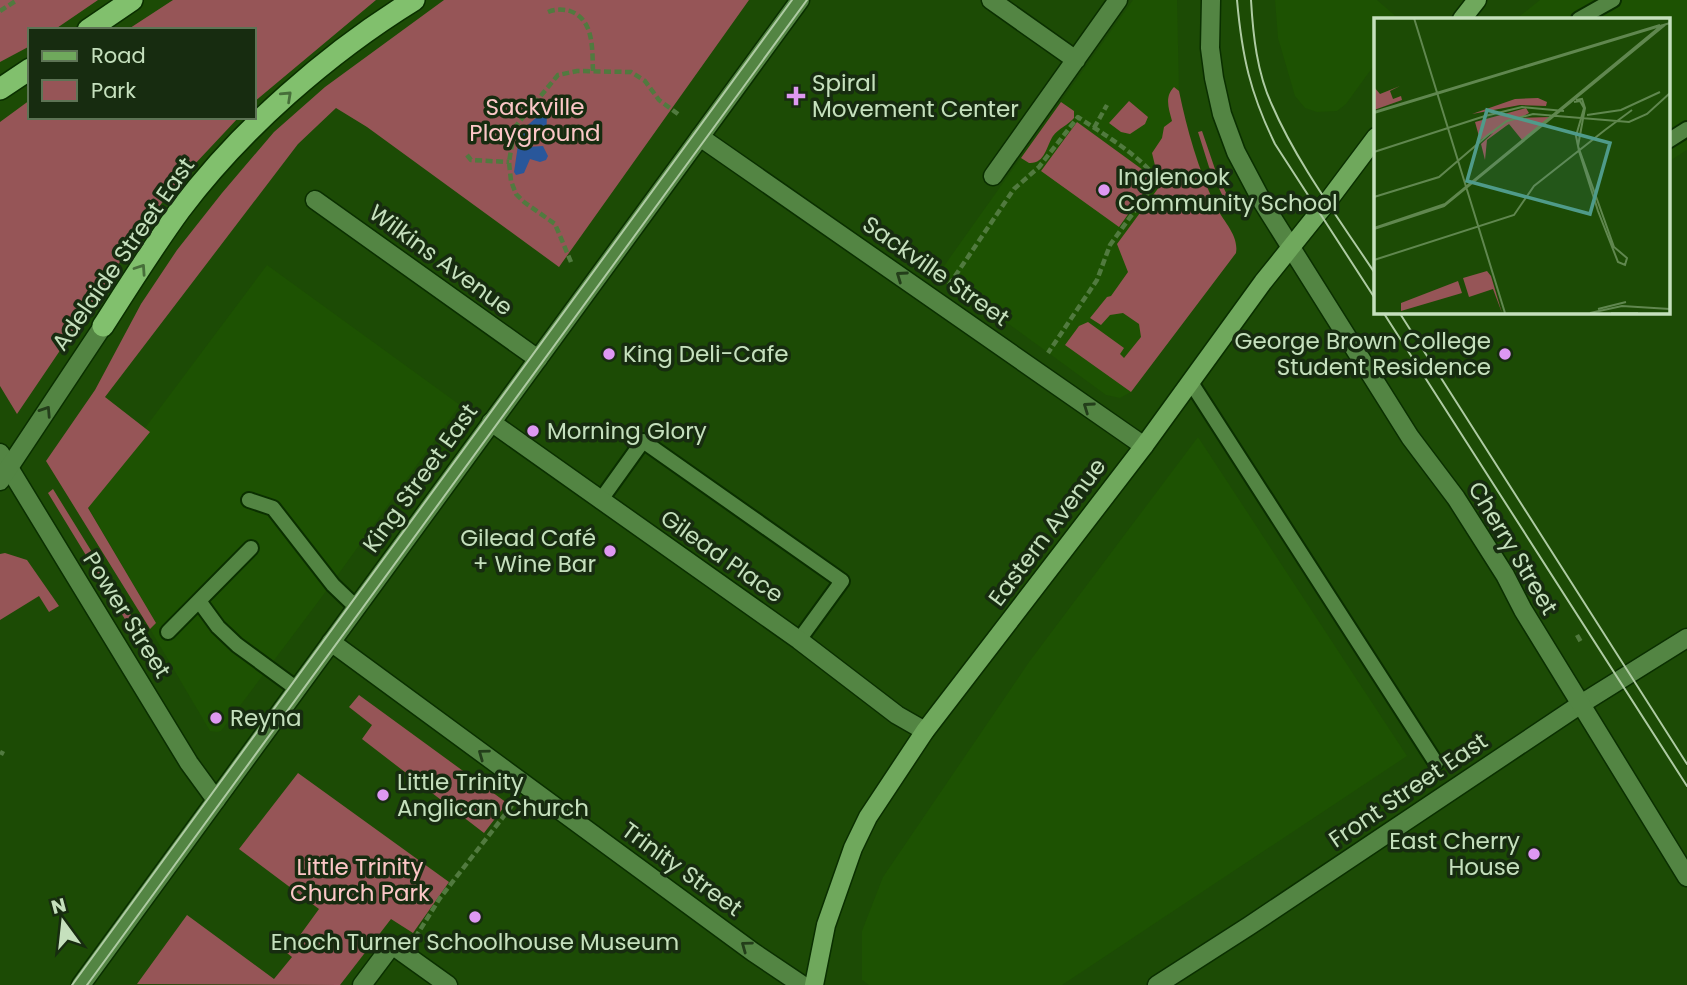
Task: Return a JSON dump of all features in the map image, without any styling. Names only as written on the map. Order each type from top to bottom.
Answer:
[{"type":"highway","points":[[91,28],[132,0]]},
{"type":"highway","name":"Adelaide Street East","points":[[103,326],[180,210],[242,139],[305,80],[385,17],[414,0]]},
{"type":"highway","points":[[0,89],[28,70]]},
{"type":"main road","points":[[1463,18],[1477,0]]},
{"type":"main road","name":"Eastern Avenue","points":[[814,985],[826,925],[867,817],[925,731],[1144,446],[1263,282],[1374,140]]},
{"type":"street","name":"King Street East","points":[[81,985],[800,0]]},
{"type":"street","points":[[991,0],[1076,60]]},
{"type":"street","points":[[993,176],[1118,0]]},
{"type":"street","name":"Cherry Street","points":[[1211,0],[1210,48],[1222,114],[1236,152],[1263,204],[1410,437],[1456,498],[1498,564],[1523,610],[1687,877]]},
{"type":"street","name":"Sackville Street","points":[[700,137],[1144,446]]},
{"type":"street","name":"Wilkins Avenue","points":[[315,200],[538,359]]},
{"type":"street","name":"Adelaide Street East","points":[[3,468],[103,326]]},
{"type":"street","name":"Gilead Place","points":[[491,422],[799,640],[897,715],[925,731]]},
{"type":"street","name":"Power Street","points":[[3,468],[188,762],[216,800]]},
{"type":"street","name":"Front Street East","points":[[1157,985],[1261,919],[1581,704],[1687,638]]},
{"type":"street","name":"Trinity Street","points":[[331,642],[802,985]]},
{"type":"street","points":[[362,985],[391,945],[448,985]]},
{"type":"lane","points":[[1581,18],[1613,0]]},
{"type":"lane","points":[[1670,140],[1687,129]]},
{"type":"lane","points":[[1190,381],[1436,762]]},
{"type":"lane","points":[[600,501],[643,441],[842,581],[799,640]]},
{"type":"lane","points":[[248,500],[272,508],[333,585],[356,607]]},
{"type":"lane","points":[[168,632],[251,548]]},
{"type":"lane","points":[[199,601],[218,628],[297,689]]},
{"type":"path","points":[[0,11],[17,0]]},
{"type":"path","points":[[548,12],[554,9],[566,10],[583,20],[591,39],[593,72]]},
{"type":"path","points":[[571,262],[555,224],[516,194],[511,181],[509,162],[515,127],[558,75],[578,71],[631,72],[645,81],[659,100],[678,114]]},
{"type":"path","points":[[1094,128],[1107,106]]},
{"type":"path","points":[[949,286],[1014,188],[1040,167],[1078,117],[1094,128],[1151,170],[1157,180],[1110,245],[1097,280],[1045,356]]},
{"type":"path","points":[[467,155],[471,160],[509,162]]},
{"type":"path","points":[[1577,635],[1581,642]]},
{"type":"path","points":[[415,939],[440,898],[514,803]]},
{"type":"shaded area","name":"Inglenook Community School","points":[[1133,0],[1177,0],[1179,91],[1184,117],[1202,173],[1237,247],[1236,253],[1131,392],[1120,398],[1106,395],[939,273]]},
{"type":"shaded area","points":[[1275,0],[1377,0],[1398,18],[1374,18],[1374,65],[1346,104],[1337,111],[1317,112],[1305,108],[1295,96],[1278,38]]},
{"type":"shaded area","points":[[1540,0],[1687,0],[1687,150],[1670,161],[1670,18],[1517,18]]},
{"type":"shaded area","points":[[267,265],[460,405],[327,590],[221,731],[217,732],[210,731],[150,629],[156,623],[88,507],[149,432],[145,428]]},
{"type":"shaded area","points":[[1198,437],[1407,756],[1062,985],[869,985],[862,980],[862,931],[883,877],[1029,662]]},
{"type":"green space","points":[[0,0],[98,0],[57,28],[28,28],[28,47],[0,62]]},
{"type":"green space","points":[[173,0],[376,0],[256,100],[256,28],[130,28]]},
{"type":"green space","name":"Sackville Playground","points":[[444,0],[749,0],[559,267],[367,127],[336,108],[298,144],[105,397],[150,432],[88,508],[156,623],[150,629],[46,461],[95,390],[141,304],[177,250],[274,132],[325,87]]},
{"type":"green space","points":[[1174,87],[1179,91],[1203,177],[1215,205],[1233,234],[1236,253],[1131,392],[1065,345],[1079,326],[1088,322],[1124,348],[1120,354],[1124,358],[1141,337],[1139,324],[1123,313],[1110,315],[1101,325],[1090,318],[1107,297],[1111,296],[1128,272],[1117,244],[1165,179],[1157,174],[1152,153],[1162,138],[1164,127],[1172,121],[1168,99]]},
{"type":"green space","points":[[28,101],[28,119],[237,119],[178,182],[145,225],[17,414],[0,386],[0,122]]},
{"type":"green space","points":[[1129,101],[1148,117],[1145,124],[1130,134],[1121,132],[1109,123]]},
{"type":"green space","points":[[1061,102],[1074,111],[1074,118],[1053,136],[1039,161],[1029,163],[1021,158]]},
{"type":"green space","points":[[1077,122],[1154,178],[1119,227],[1041,171]]},
{"type":"green space","points":[[1202,131],[1216,172],[1229,199],[1225,201],[1209,167],[1198,132]]},
{"type":"green space","points":[[53,489],[155,654],[148,657],[48,493]]},
{"type":"green space","points":[[0,554],[27,560],[59,606],[49,612],[39,596],[0,620]]},
{"type":"green space","points":[[359,695],[507,803],[484,833],[362,739],[372,725],[349,707]]},
{"type":"green space","name":"Little Trinity Church Park","points":[[298,773],[449,882],[413,933],[391,919],[340,985],[137,984],[187,915],[274,979],[292,957],[287,953],[319,909],[239,849]]},
{"type":"water","points":[[549,102],[552,107],[547,116],[546,137],[538,140],[528,134],[522,138],[527,147],[543,146],[548,156],[540,162],[530,159],[524,173],[516,175],[514,172],[520,132],[538,116],[542,104]]},
{"type":"tram line","points":[[72,985],[792,0]]},
{"type":"tram line","points":[[87,985],[807,0]]},
{"type":"tram line","points":[[1237,0],[1248,74],[1266,125],[1275,144],[1374,297]]},
{"type":"tram line","points":[[1251,0],[1257,54],[1272,105],[1307,171],[1374,272]]},
{"type":"tram line","points":[[1384,313],[1687,786]]},
{"type":"tram line","points":[[1400,313],[1687,764]]},
{"type":"place","name":"Spiral Movement Center","points":[[796,96]]},
{"type":"place","name":"Inglenook Community School","points":[[1104,190]]},
{"type":"place","name":"King Deli-Cafe","points":[[609,354]]},
{"type":"place","name":"George Brown College Student Residence","points":[[1505,354]]},
{"type":"place","name":"Morning Glory","points":[[533,431]]},
{"type":"place","name":"Gilead Café + Wine Bar","points":[[610,551]]},
{"type":"place","name":"Reyna","points":[[216,718]]},
{"type":"place","name":"Little Trinity Anglican Church","points":[[383,795]]},
{"type":"place","name":"East Cherry House","points":[[1534,854]]},
{"type":"place","name":"Enoch Turner Schoolhouse Museum","points":[[475,917]]}]
